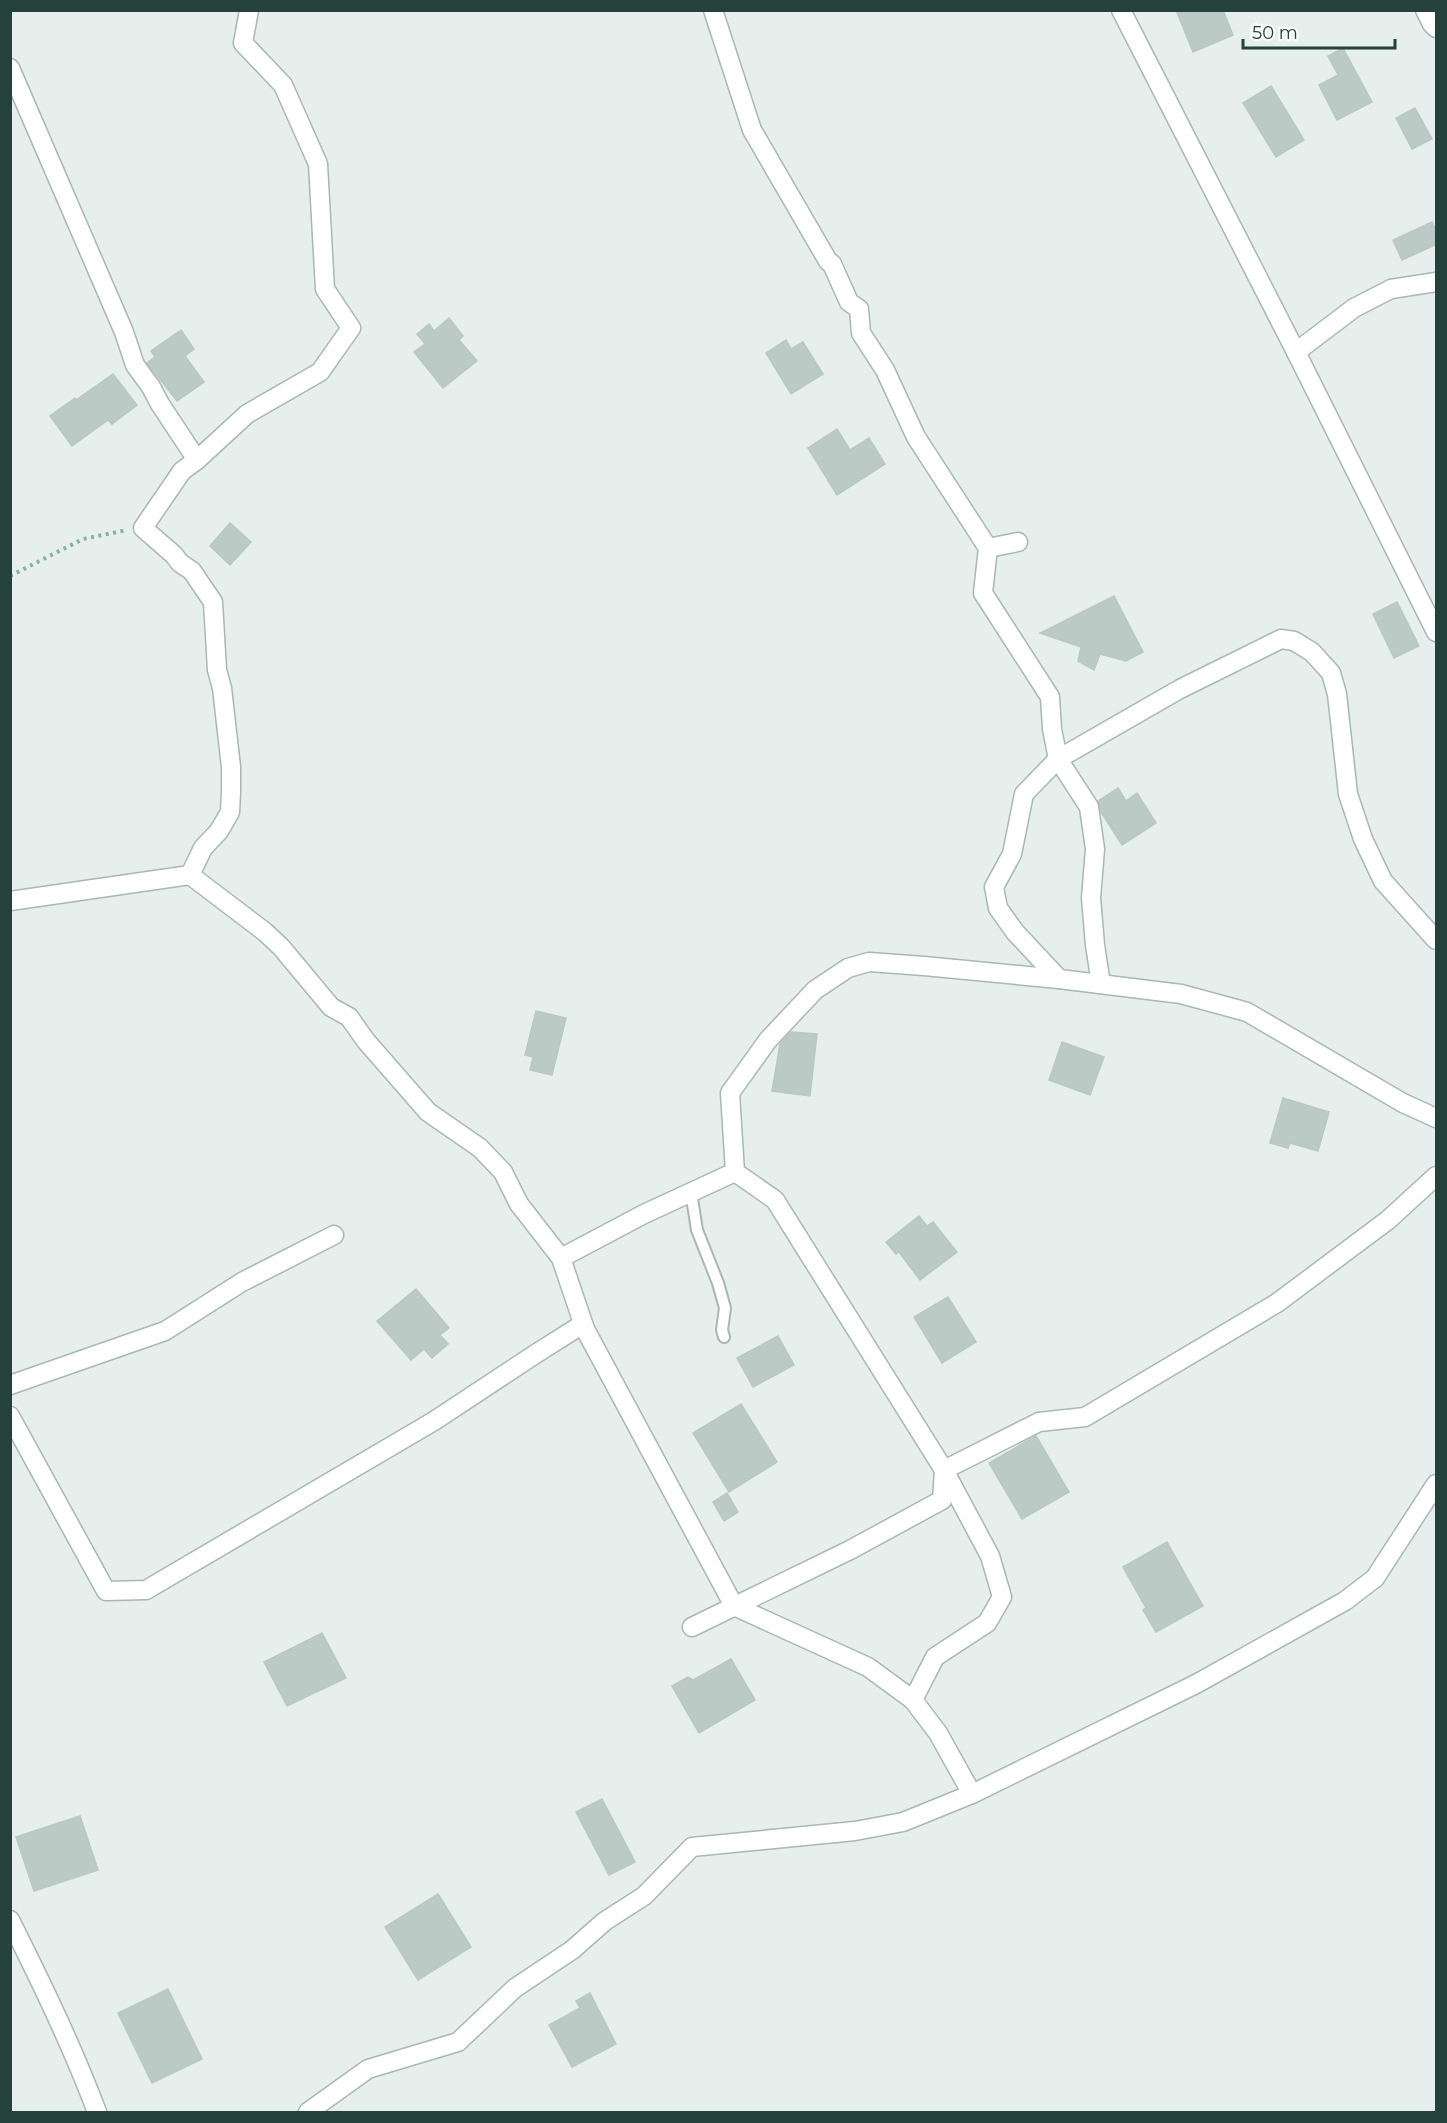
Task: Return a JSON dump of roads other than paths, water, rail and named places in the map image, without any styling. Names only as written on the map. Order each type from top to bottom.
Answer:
[{"type":"street","points":[[190,875],[203,848],[219,831],[230,812],[231,767],[222,688],[217,669],[213,602],[192,571],[180,563],[143,528],[182,471],[247,414],[320,372],[351,328],[325,289],[318,164],[283,85],[243,44],[249,10]]},
{"type":"street","points":[[713,10],[752,130],[828,261],[832,264],[849,302],[859,309],[861,333],[885,370],[916,437],[988,548],[983,593],[1050,697],[1052,729],[1058,759],[1089,807],[1095,849],[1091,898],[1101,984]]},
{"type":"street","points":[[1121,10],[1437,632]]},
{"type":"street","points":[[1425,10],[1432,24],[1437,28]]},
{"type":"street","points":[[10,68],[124,332],[135,365],[152,387],[160,404],[197,460]]},
{"type":"street","points":[[1296,352],[1354,308],[1391,290],[1437,282]]},
{"type":"street","points":[[988,548],[1018,542]]},
{"type":"street","points":[[1059,979],[1015,932],[998,908],[994,887],[1012,854],[1024,794],[1058,759],[1180,689],[1281,639],[1294,641],[1312,652],[1331,673],[1337,694],[1348,794],[1363,838],[1383,881],[1437,940]]},
{"type":"street","points":[[10,901],[190,875],[281,947],[331,1007],[349,1017],[366,1041],[428,1112],[480,1148],[503,1172],[519,1204],[561,1258],[584,1324],[734,1606],[868,1667],[913,1700],[938,1733],[972,1794]]},
{"type":"street","points":[[735,1172],[730,1093],[768,1040],[815,990],[848,968],[869,962],[1059,979],[1181,994],[1247,1012],[1403,1103],[1437,1118]]},
{"type":"street","points":[[561,1258],[644,1214],[735,1172]]},
{"type":"street","points":[[735,1172],[775,1200],[944,1470],[990,1556],[1002,1597],[987,1623],[935,1657],[913,1700]]},
{"type":"street","points":[[944,1470],[1039,1422],[1086,1417],[1277,1303],[1388,1221],[1437,1176]]},
{"type":"street","points":[[10,1385],[165,1331],[242,1282],[334,1234]]},
{"type":"street","points":[[10,1416],[106,1591],[146,1590],[434,1421],[584,1324]]},
{"type":"street","points":[[692,1627],[850,1550],[942,1500],[944,1470]]},
{"type":"street","points":[[308,2112],[368,2068],[458,2042],[515,1988],[572,1950],[605,1921],[644,1896],[692,1847],[855,1831],[903,1822],[972,1794],[1196,1684],[1345,1601],[1375,1578],[1437,1484]]},
{"type":"street","points":[[10,1920],[59,2019],[97,2112]]},
{"type":"lane","points":[[691,1192],[697,1230],[715,1273],[725,1308],[722,1330],[724,1337]]}]
